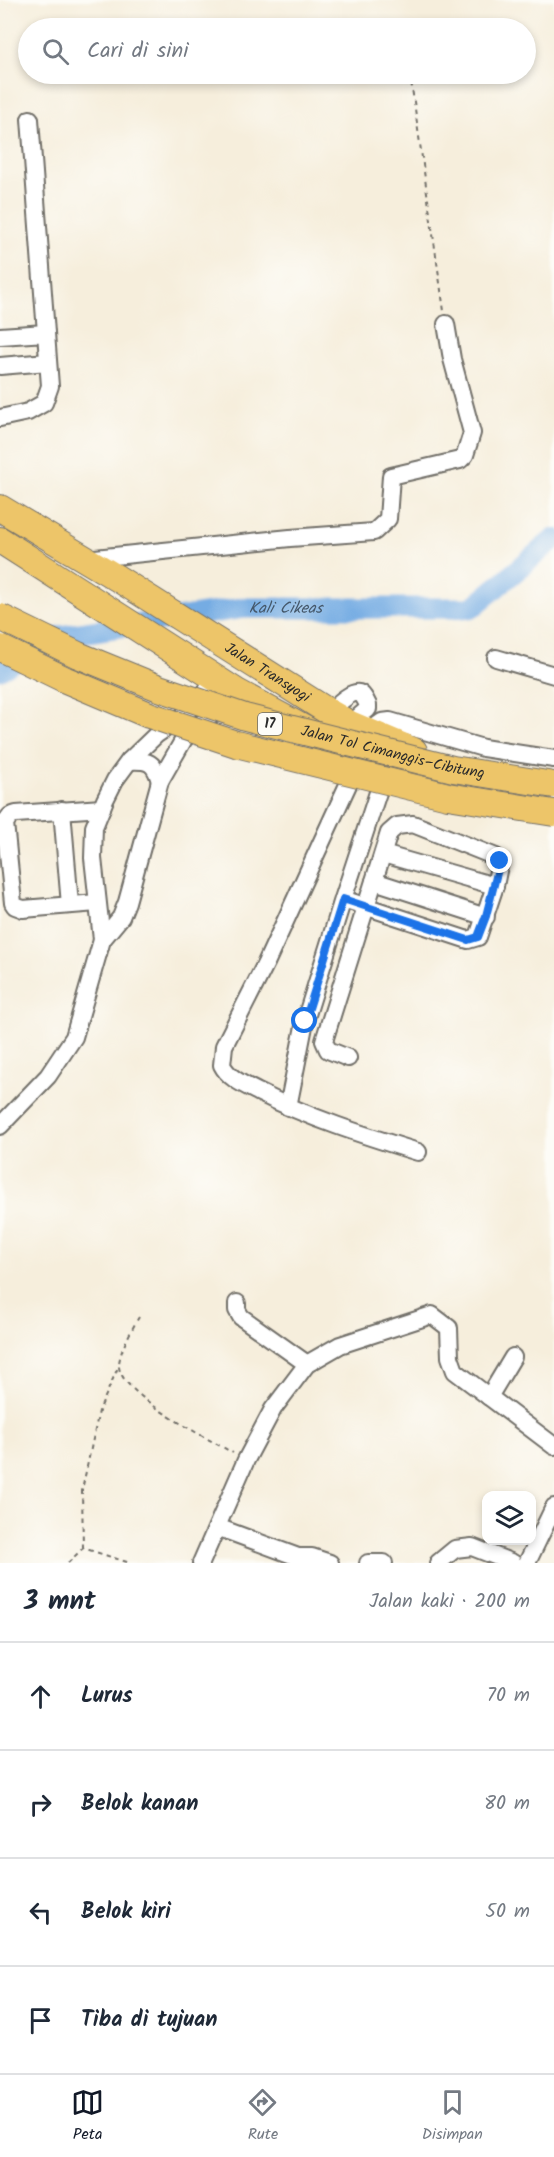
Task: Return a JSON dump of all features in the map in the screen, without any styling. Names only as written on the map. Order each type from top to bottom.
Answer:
[{"type":"highway","name":"Jalan Transyogi","points":[[0,508],[349,723],[442,763],[532,791],[554,795]]},
{"type":"highway","name":"Jalan Transyogi","points":[[0,540],[219,681],[360,759],[485,806],[554,821]]},
{"type":"highway","name":"Jalan Tol Cimanggis–Cibitung","points":[[0,617],[78,655],[129,676],[245,717],[453,769],[554,785]]},
{"type":"highway","name":"Jalan Tol Cimanggis–Cibitung","points":[[0,648],[66,681],[139,710],[236,744],[448,796],[554,813]]},
{"type":"street","points":[[0,418],[28,412],[44,403],[50,386],[30,119]]},
{"type":"street","points":[[85,559],[374,532],[388,519],[391,476],[460,460],[465,455],[472,433],[452,359],[446,324]]},
{"type":"street","points":[[0,336],[46,333]]},
{"type":"street","points":[[0,366],[48,362]]},
{"type":"street","points":[[496,657],[554,675]]},
{"type":"street","points":[[102,940],[93,858],[94,827],[102,808],[115,780],[129,761],[156,735],[181,718],[219,681]]},
{"type":"street","points":[[0,1126],[48,1076],[74,1037],[102,940],[121,917],[128,902],[160,781],[219,681]]},
{"type":"street","points":[[349,723],[390,721],[483,748],[554,759]]},
{"type":"street","points":[[360,759],[266,963],[224,1046],[222,1065],[230,1077],[288,1107],[349,1131],[418,1152]]},
{"type":"street","points":[[129,761],[144,761],[152,764],[157,770],[160,781]]},
{"type":"street","points":[[288,1107],[305,1021],[385,770]]},
{"type":"street","points":[[97,903],[23,909],[15,906],[5,823],[10,816],[16,814],[102,808]]},
{"type":"street","points":[[62,810],[70,905]]},
{"type":"street","points":[[343,899],[366,907],[468,940],[478,937],[495,886],[500,861],[496,857],[413,824],[397,826],[389,833],[383,854],[374,880],[366,907],[324,1041],[328,1050],[348,1058]]},
{"type":"street","points":[[383,854],[495,886]]},
{"type":"street","points":[[374,880],[486,916]]},
{"type":"street","points":[[237,1303],[237,1310],[241,1317],[307,1364]]},
{"type":"street","points":[[201,1563],[246,1460],[273,1409],[307,1364],[340,1345],[432,1316],[449,1328],[450,1358],[455,1371],[554,1446]]},
{"type":"street","points":[[489,1397],[513,1357]]},
{"type":"street","points":[[527,1563],[554,1507]]},
{"type":"street","points":[[217,1527],[298,1557],[312,1557],[330,1563]]},
{"type":"street","points":[[438,1563],[455,1549],[472,1547],[513,1563]]},
{"type":"street","points":[[368,1563],[384,1563]]},
{"type":"path","points":[[411,84],[446,324]]},
{"type":"path","points":[[68,1563],[83,1548],[82,1490],[99,1411],[139,1317]]},
{"type":"path","points":[[118,1365],[123,1380],[151,1405],[246,1460]]},
{"type":"path","points":[[83,1548],[130,1563]]},
{"type":"waterway","name":"Kali Cikeas","points":[[0,669],[61,636],[243,608],[472,608],[554,539]]},
{"type":"route","points":[[305,1021],[343,899],[468,940],[478,937],[495,886],[500,861]]}]
